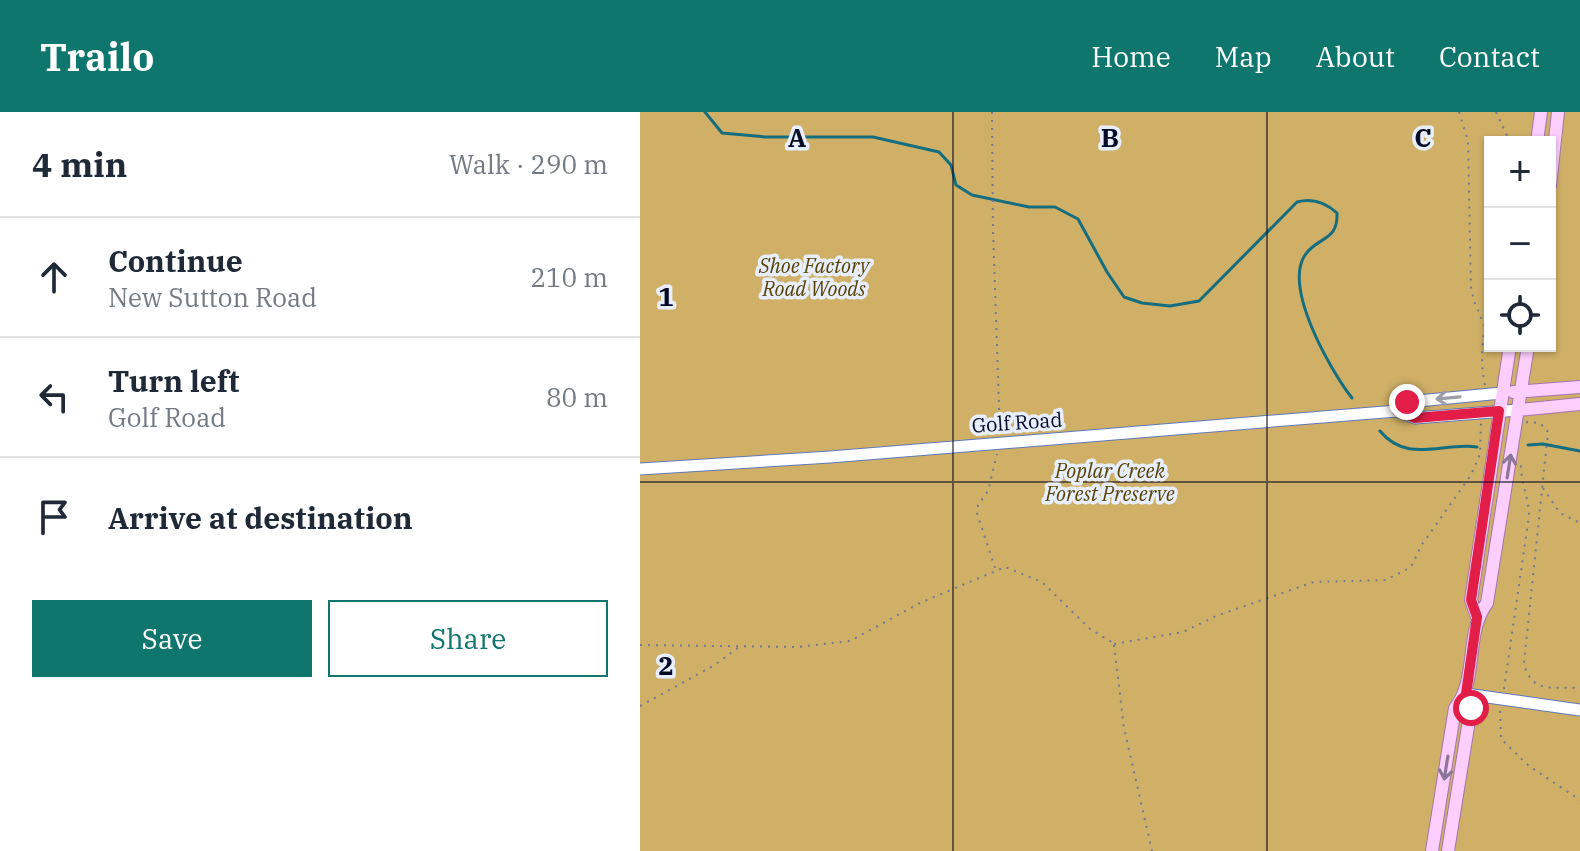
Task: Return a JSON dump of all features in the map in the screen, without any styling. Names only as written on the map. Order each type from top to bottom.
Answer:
[{"type":"main road","points":[[1538,136],[1541,112]]},
{"type":"main road","points":[[1555,136],[1558,112]]},
{"type":"main road","points":[[1477,617],[1471,600],[1509,352]]},
{"type":"main road","points":[[1448,851],[1471,708],[1466,694],[1477,617],[1487,603],[1527,352]]},
{"type":"main road","name":"Golf Road","points":[[1397,411],[1407,402],[1580,387]]},
{"type":"main road","name":"Golf Road","points":[[640,469],[830,457],[1397,411],[1415,418],[1580,404]]},
{"type":"main road","points":[[1466,694],[1580,710]]},
{"type":"main road","points":[[1432,851],[1455,708],[1466,694]]},
{"type":"path","points":[[992,112],[1000,437]]},
{"type":"path","points":[[1459,112],[1468,141],[1471,288],[1484,325]]},
{"type":"path","points":[[1496,112],[1507,136]]},
{"type":"path","points":[[1484,334],[1481,371],[1485,383]]},
{"type":"path","points":[[1527,422],[1540,423],[1548,432],[1524,663],[1527,677],[1533,683],[1558,689],[1580,688]]},
{"type":"path","points":[[640,645],[798,647],[850,641],[920,603],[1005,567],[1042,582],[1089,628],[1114,644],[1183,632],[1216,616],[1314,582],[1386,580],[1411,567],[1421,546],[1471,475],[1480,454],[1481,424]]},
{"type":"path","points":[[995,569],[977,513],[978,505],[988,491],[998,453]]},
{"type":"path","points":[[1521,463],[1520,477],[1529,502],[1529,516],[1499,721],[1501,739],[1529,766],[1580,800]]},
{"type":"path","points":[[1542,487],[1560,513],[1580,523]]},
{"type":"path","points":[[640,706],[713,666],[743,644]]},
{"type":"path","points":[[1114,644],[1124,728],[1152,851]]},
{"type":"green space","name":"Poplar Creek Forest Preserve","points":[[640,112],[1580,112],[1580,851],[640,851]]},
{"type":"waterway","points":[[705,112],[722,133],[766,137],[873,137],[939,152],[951,165],[956,185],[972,195],[1029,207],[1055,207],[1078,219],[1124,297],[1142,303],[1170,306],[1199,301],[1297,202],[1323,204],[1337,213],[1336,222],[1331,234],[1305,255],[1300,270],[1300,287],[1312,329],[1352,398]]},
{"type":"waterway","points":[[1380,431],[1390,441],[1413,449],[1477,447]]},
{"type":"waterway","points":[[1528,445],[1543,444],[1580,451]]},
{"type":"route","points":[[1407,402],[1397,411],[1415,418],[1499,411],[1471,600],[1477,617],[1466,694],[1471,708]]},
{"type":"park label","name":"Shoe Factory Road Woods","points":[[814,276]]}]
